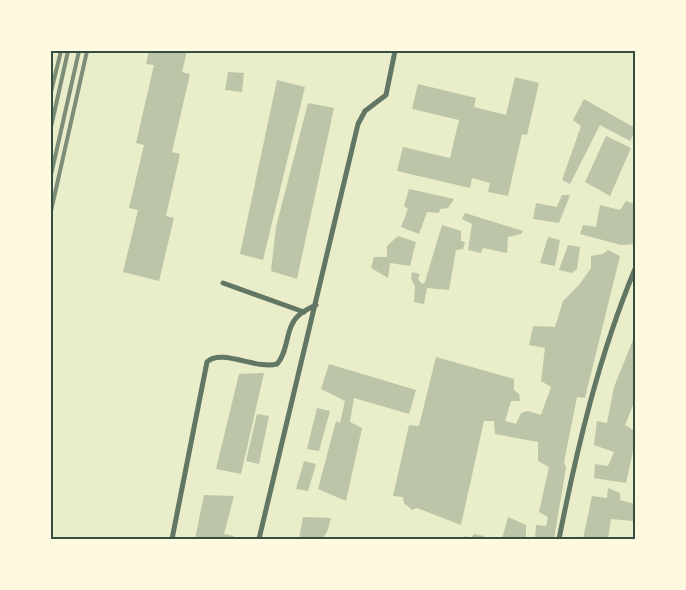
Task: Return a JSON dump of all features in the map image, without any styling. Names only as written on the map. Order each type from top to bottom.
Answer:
[{"type":"street","points":[[259,539],[358,124],[365,110],[386,94],[395,51]]},
{"type":"street","points":[[559,539],[571,478],[591,404],[623,300],[635,269]]},
{"type":"street","points":[[222,283],[304,312]]},
{"type":"street","points":[[172,539],[207,362],[218,356],[266,366],[277,364],[283,356],[294,321],[316,305]]},
{"type":"building","points":[[149,51],[187,51],[182,72],[190,74],[172,152],[180,154],[166,216],[174,218],[159,281],[123,272],[138,210],[129,208],[144,145],[136,143],[154,65],[146,64]]},
{"type":"building","points":[[228,72],[244,73],[242,92],[225,90]]},
{"type":"building","points":[[515,77],[539,83],[527,135],[522,134],[508,196],[488,192],[490,183],[472,178],[470,188],[397,171],[403,147],[450,158],[459,120],[412,109],[418,84],[476,98],[474,107],[506,115]]},
{"type":"building","points":[[277,80],[305,87],[263,260],[240,254]]},
{"type":"building","points":[[584,99],[635,128],[635,132],[630,141],[600,125],[570,184],[562,180],[581,126],[573,120]]},
{"type":"building","points":[[308,103],[334,108],[297,279],[271,271],[276,227]]},
{"type":"building","points":[[606,136],[631,148],[610,196],[585,182]]},
{"type":"building","points":[[409,189],[454,199],[448,208],[440,209],[439,213],[427,212],[419,234],[401,227],[408,209],[404,206]]},
{"type":"building","points":[[562,195],[570,195],[559,223],[533,219],[536,203],[557,207]]},
{"type":"building","points":[[626,201],[635,204],[635,244],[621,245],[580,234],[583,225],[596,227],[600,205],[620,210]]},
{"type":"building","points":[[465,213],[523,231],[521,234],[508,237],[507,253],[483,248],[481,253],[468,250],[472,224],[462,219]]},
{"type":"building","points":[[442,225],[461,231],[461,241],[465,242],[463,249],[456,250],[449,290],[427,288],[424,304],[414,302],[415,286],[411,279],[412,272],[420,274],[418,279],[422,284],[425,282]]},
{"type":"building","points":[[398,236],[416,242],[410,266],[390,263],[388,278],[371,268],[374,257],[387,257],[387,246]]},
{"type":"building","points":[[548,237],[560,240],[555,266],[540,263]]},
{"type":"building","points":[[568,245],[580,247],[577,269],[572,273],[559,270]]},
{"type":"building","points":[[608,250],[620,256],[585,398],[577,397],[564,462],[566,468],[554,539],[535,539],[536,525],[546,526],[548,517],[539,512],[549,467],[538,461],[538,442],[495,434],[494,421],[484,421],[461,525],[417,508],[412,510],[404,503],[403,497],[393,496],[409,425],[419,426],[436,357],[514,379],[514,390],[519,394],[520,401],[511,401],[505,421],[516,424],[521,413],[528,411],[541,415],[551,387],[541,381],[545,348],[529,345],[533,326],[555,327],[563,301],[579,285],[591,268],[591,256],[603,254]]},
{"type":"building","points":[[635,335],[635,400],[625,425],[635,431],[635,442],[626,483],[594,478],[595,464],[608,466],[614,452],[594,445],[597,421],[607,423],[614,387]]},
{"type":"building","points":[[329,364],[416,390],[409,414],[354,398],[350,422],[362,428],[346,501],[318,489],[336,421],[340,423],[345,401],[321,389]]},
{"type":"building","points":[[264,373],[241,474],[216,469],[239,374]]},
{"type":"building","points":[[317,408],[330,411],[319,451],[307,449]]},
{"type":"building","points":[[257,414],[269,416],[259,464],[246,461]]},
{"type":"building","points":[[304,461],[316,464],[308,491],[296,489]]},
{"type":"building","points":[[608,488],[620,493],[620,500],[635,504],[633,521],[611,519],[608,539],[583,539],[592,496],[607,498]]},
{"type":"building","points":[[204,495],[234,496],[224,534],[234,536],[234,539],[195,539]]},
{"type":"building","points":[[303,517],[331,518],[327,532],[322,539],[299,539]]},
{"type":"building","points":[[508,517],[526,525],[526,539],[502,539]]},
{"type":"building","points":[[474,534],[484,536],[483,539],[464,539],[465,536],[471,538]]},
{"type":"railway","points":[[51,92],[61,51]]},
{"type":"railway","points":[[51,127],[68,51]]},
{"type":"railway","points":[[51,175],[79,51]]},
{"type":"railway","points":[[51,211],[87,51]]}]
